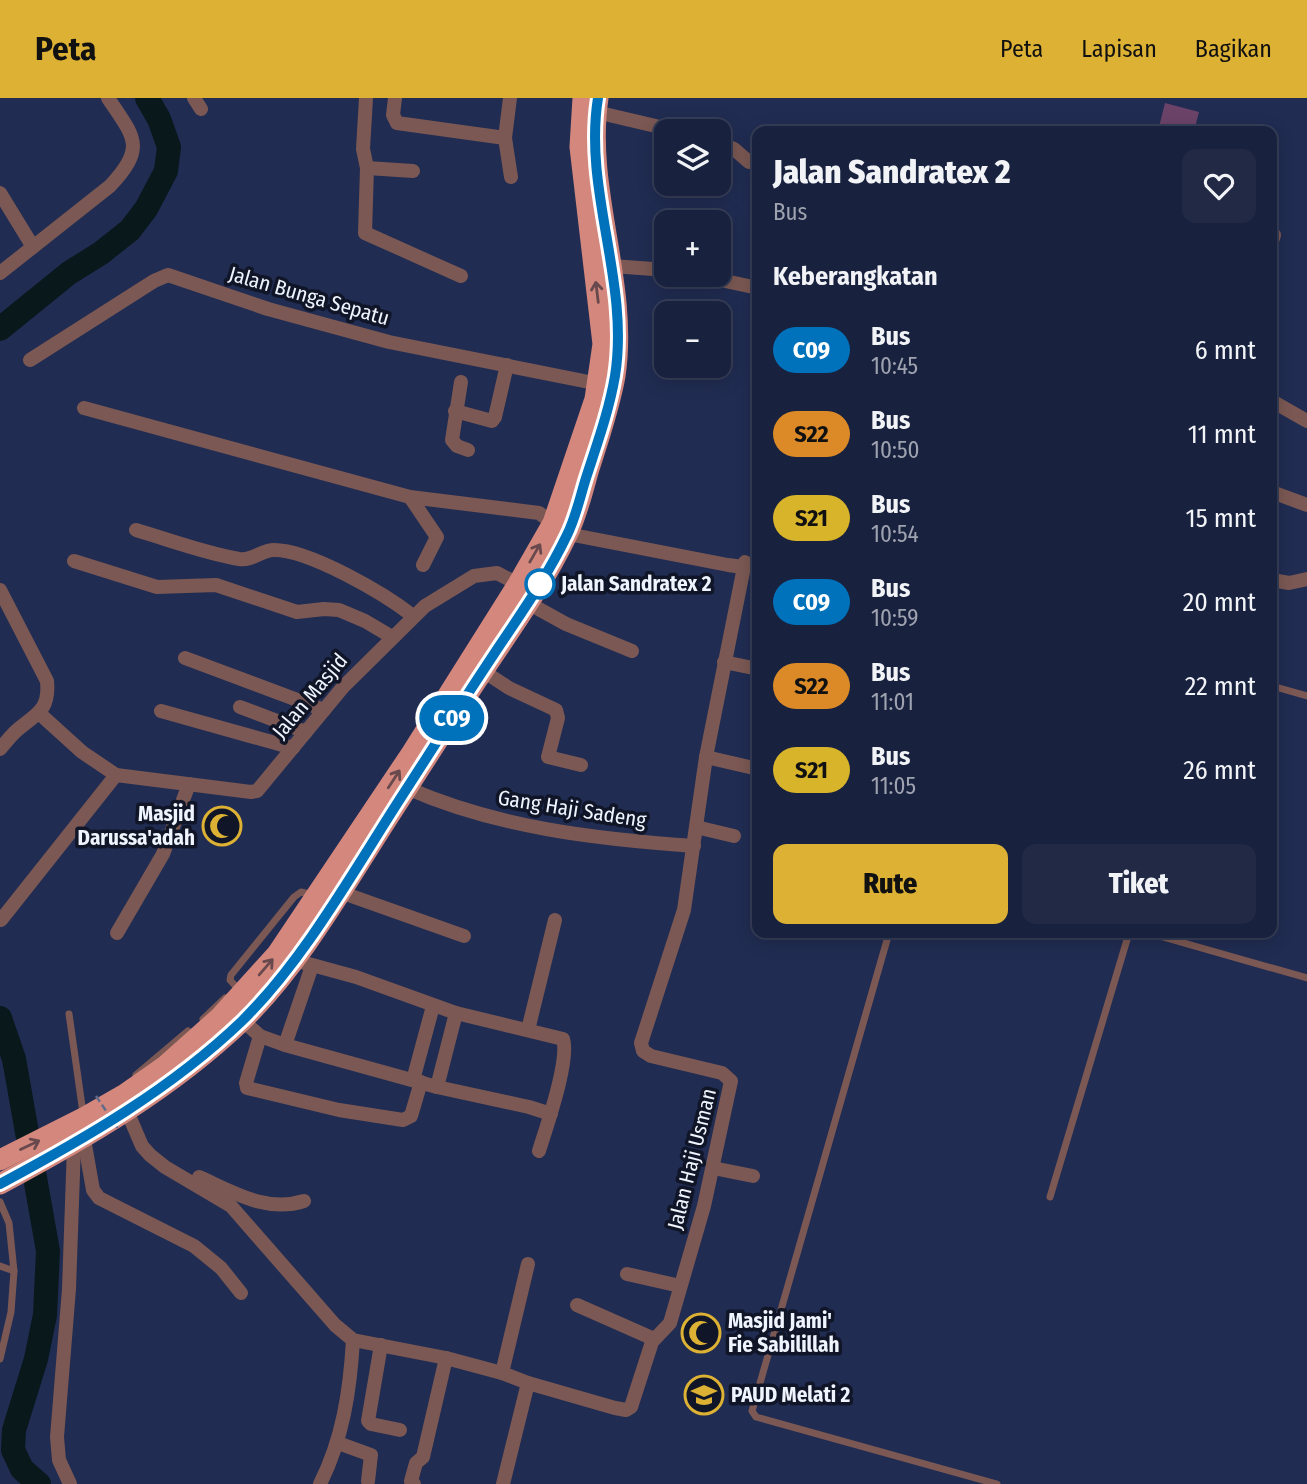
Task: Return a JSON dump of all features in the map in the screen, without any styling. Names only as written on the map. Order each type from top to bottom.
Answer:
[{"type":"highway","points":[[0,1190],[71,1141],[124,1112],[165,1066],[239,1006],[303,963],[340,892],[528,603],[564,527],[609,405],[615,371],[617,324],[612,267],[597,179],[592,103]]},
{"type":"highway","points":[[239,1006],[411,754],[518,584],[564,527],[599,384],[602,324],[580,147],[592,103]]},
{"type":"highway","points":[[0,1160],[71,1141],[85,1117],[124,1112]]},
{"type":"street","points":[[0,273],[110,186],[126,169],[131,158],[133,139],[108,98]]},
{"type":"street","points":[[366,98],[363,149],[367,168],[365,232],[461,276]]},
{"type":"street","points":[[395,98],[393,116],[397,122],[505,138]]},
{"type":"street","points":[[510,98],[505,138],[511,177]]},
{"type":"street","points":[[592,103],[654,123]]},
{"type":"street","points":[[731,148],[749,162]]},
{"type":"street","points":[[367,168],[413,171]]},
{"type":"street","points":[[0,193],[33,247]]},
{"type":"street","points":[[612,267],[654,270]]},
{"type":"street","name":"Jalan Bunga Sepatu","points":[[30,360],[154,281],[168,275],[268,309],[389,342],[599,384]]},
{"type":"street","points":[[731,282],[752,287]]},
{"type":"street","points":[[455,411],[492,421],[507,365]]},
{"type":"street","points":[[461,382],[452,440],[457,446],[468,450]]},
{"type":"street","points":[[1277,404],[1307,421]]},
{"type":"street","points":[[85,408],[410,497],[539,513],[564,527],[750,565]]},
{"type":"street","points":[[1277,494],[1307,505]]},
{"type":"street","points":[[410,497],[437,537],[423,565]]},
{"type":"street","points":[[136,530],[243,560],[272,550],[294,553],[370,588],[413,616]]},
{"type":"street","points":[[74,561],[157,587],[216,585],[296,612],[339,610],[392,636]]},
{"type":"street","name":"Jalan Haji Usman","points":[[528,1383],[615,1408],[626,1410],[634,1403],[654,1339],[670,1323],[713,1168],[731,1087],[730,1078],[722,1073],[651,1056],[643,1051],[641,1046],[684,910],[706,757],[724,662],[750,565]]},
{"type":"street","name":"Jalan Masjid","points":[[116,775],[257,791],[324,710],[392,636],[438,596],[474,576],[498,573],[518,584]]},
{"type":"street","points":[[1277,581],[1289,583],[1307,579]]},
{"type":"street","points":[[0,590],[47,681],[46,701],[40,714],[14,732],[0,749]]},
{"type":"street","points":[[528,603],[566,624],[632,651]]},
{"type":"street","points":[[185,657],[324,710]]},
{"type":"street","points":[[724,662],[752,668]]},
{"type":"street","points":[[483,671],[509,688],[556,710],[558,718],[548,756],[581,765]]},
{"type":"street","points":[[240,707],[306,733]]},
{"type":"street","points":[[161,711],[293,748]]},
{"type":"street","points":[[1,920],[116,775],[82,752],[40,714]]},
{"type":"street","points":[[706,757],[752,768]]},
{"type":"street","points":[[117,933],[163,854],[189,784]]},
{"type":"street","name":"Gang Haji Sadeng","points":[[407,789],[513,824],[632,842],[694,846]]},
{"type":"street","points":[[696,827],[734,836]]},
{"type":"street","points":[[340,892],[464,936]]},
{"type":"street","points":[[528,1030],[555,920]]},
{"type":"street","points":[[285,1045],[303,963],[355,977],[456,1013],[558,1037],[564,1042],[551,1114],[539,1151]]},
{"type":"street","points":[[239,1006],[260,1036],[285,1045],[437,1087],[551,1114]]},
{"type":"street","points":[[260,1036],[246,1083],[247,1088],[339,1110],[403,1120],[411,1116],[433,1006]]},
{"type":"street","points":[[437,1087],[456,1013]]},
{"type":"street","points":[[124,1112],[142,1146],[150,1155],[165,1167],[231,1206],[335,1325],[353,1340],[446,1358],[528,1383],[503,1484]]},
{"type":"street","points":[[71,1141],[99,1198],[194,1246],[221,1268],[241,1293]]},
{"type":"street","points":[[70,1484],[59,1460],[57,1437],[69,1289],[71,1141]]},
{"type":"street","points":[[150,1155],[253,1201],[284,1206],[304,1201]]},
{"type":"street","points":[[713,1168],[753,1176]]},
{"type":"street","points":[[502,1373],[528,1264]]},
{"type":"street","points":[[626,1274],[680,1286]]},
{"type":"street","points":[[577,1305],[654,1339]]},
{"type":"street","points":[[320,1484],[338,1443],[349,1395],[353,1340]]},
{"type":"street","points":[[381,1345],[368,1421],[400,1430]]},
{"type":"street","points":[[414,1484],[411,1481],[416,1463],[423,1457],[446,1358]]},
{"type":"street","points":[[338,1443],[372,1455],[368,1481]]},
{"type":"lane","points":[[1277,687],[1307,696]]},
{"type":"lane","points":[[888,938],[752,1411],[756,1417],[997,1484]]},
{"type":"lane","points":[[1049,1197],[1127,938]]},
{"type":"lane","points":[[1167,938],[1307,978]]},
{"type":"lane","points":[[69,1014],[85,1117]]},
{"type":"lane","points":[[0,1190],[9,1223],[14,1271],[11,1312],[0,1359]]},
{"type":"lane","points":[[0,1266],[14,1271]]},
{"type":"path","points":[[96,1096],[124,1112]]},
{"type":"shaded area","points":[[1165,103],[1199,112],[1195,126],[1159,126]]},
{"type":"waterway","points":[[0,329],[69,273],[130,230],[146,209],[166,171],[169,147],[159,119],[147,98]]},
{"type":"waterway","points":[[0,1018],[14,1059],[48,1251],[45,1315],[36,1359],[14,1430],[13,1450],[22,1469],[39,1484]]},
{"type":"bus line","name":"C09","points":[[0,1184],[74,1145],[178,1076],[242,1020],[269,991],[295,960],[340,892],[560,550],[571,526],[609,405],[617,358],[612,267],[595,158],[594,134],[598,98]]},
{"type":"place","name":"Jalan Sandratex 2","points":[[540,584]]},
{"type":"place","name":"Masjid Darussa'adah","points":[[222,826]]},
{"type":"place","name":"Masjid Jami' Fie Sabilillah","points":[[701,1333]]},
{"type":"place","name":"PAUD Melati 2","points":[[704,1395]]}]
